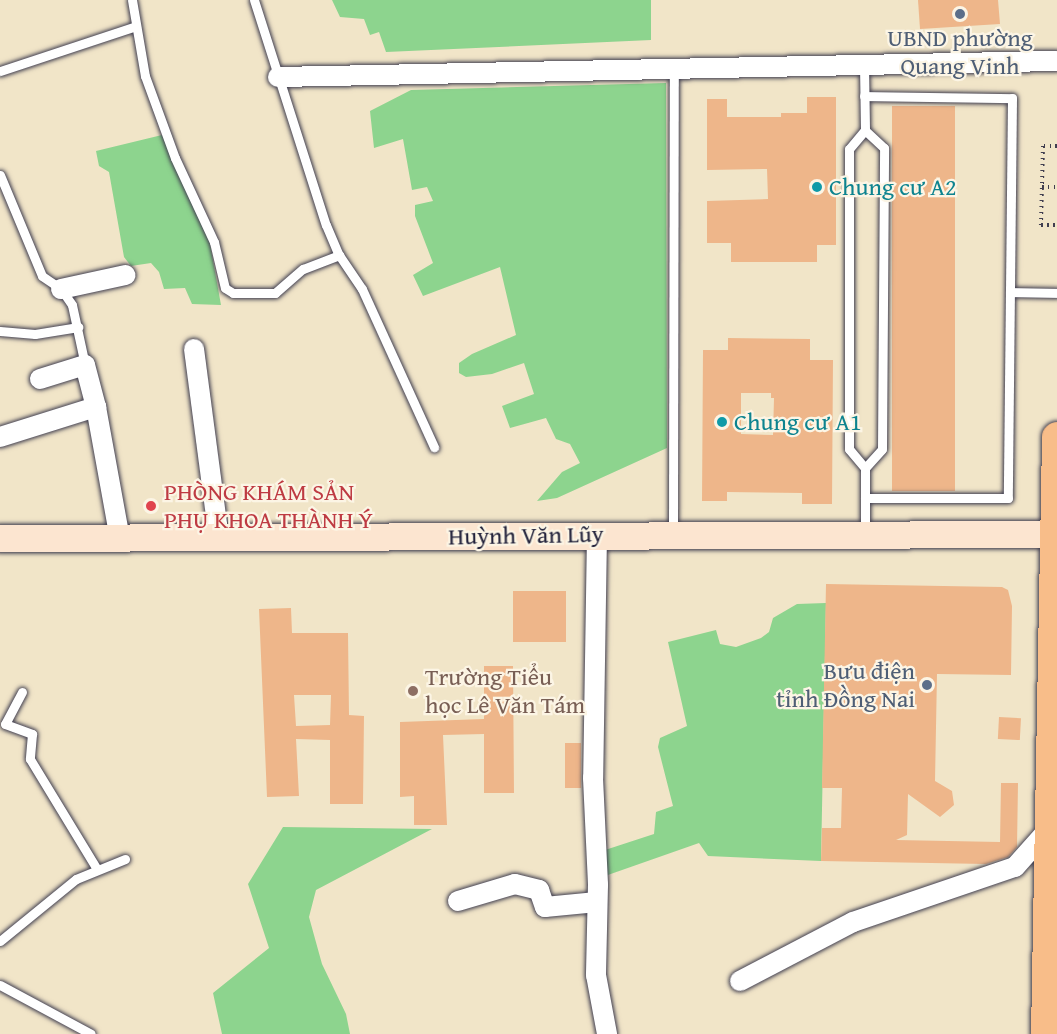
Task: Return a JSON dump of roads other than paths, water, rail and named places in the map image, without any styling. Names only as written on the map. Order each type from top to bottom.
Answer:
[{"type":"main road","points":[[1046,1034],[1047,831],[1057,437]]},
{"type":"street","points":[[279,77],[1057,61]]},
{"type":"street","points":[[61,289],[126,275]]},
{"type":"street","points":[[194,349],[219,538]]},
{"type":"street","points":[[40,379],[85,365],[96,407],[120,539]]},
{"type":"street","points":[[0,437],[96,407]]},
{"type":"street","points":[[597,534],[593,778],[597,903],[596,975],[607,1034]]},
{"type":"street","name":"Huỳnh Văn Lũy","points":[[0,538],[1055,534]]},
{"type":"street","points":[[740,981],[853,922],[1015,867],[1047,831]]},
{"type":"street","points":[[459,901],[515,884],[539,891],[544,907],[597,903]]},
{"type":"lane","points":[[132,0],[145,76],[175,158],[214,242],[228,291],[274,293],[303,269],[339,255]]},
{"type":"lane","points":[[254,0],[339,255],[362,289],[434,447]]},
{"type":"lane","points":[[0,71],[136,26]]},
{"type":"lane","points":[[864,65],[865,130],[849,149],[849,449],[865,468],[865,536]]},
{"type":"lane","points":[[673,534],[674,68]]},
{"type":"lane","points":[[864,96],[1012,98],[1008,498],[865,498]]},
{"type":"lane","points":[[865,130],[884,148],[882,449],[865,468]]},
{"type":"lane","points":[[0,175],[36,266],[46,281],[61,289],[72,305],[85,365]]},
{"type":"lane","points":[[1011,292],[1057,292]]},
{"type":"lane","points":[[0,331],[35,334],[78,327]]},
{"type":"lane","points":[[22,692],[5,724],[32,734],[30,759],[98,869]]},
{"type":"lane","points":[[0,710],[10,714]]},
{"type":"lane","points":[[0,941],[47,900],[98,869],[125,859]]},
{"type":"lane","points":[[0,985],[91,1034]]},
{"type":"place","name":"UBND phường Quang Vinh","points":[[960,14]]},
{"type":"place","name":"Chung cư A2","points":[[817,187]]},
{"type":"place","name":"Chung cư A1","points":[[722,422]]},
{"type":"place","name":"PHÒNG KHÁM SẢN PHỤ KHOA THÀNH Ý","points":[[151,506]]},
{"type":"place","name":"Bưu điện tỉnh Đồng Nai","points":[[927,685]]},
{"type":"place","name":"Trường Tiểu học Lê Văn Tám","points":[[413,691]]}]
